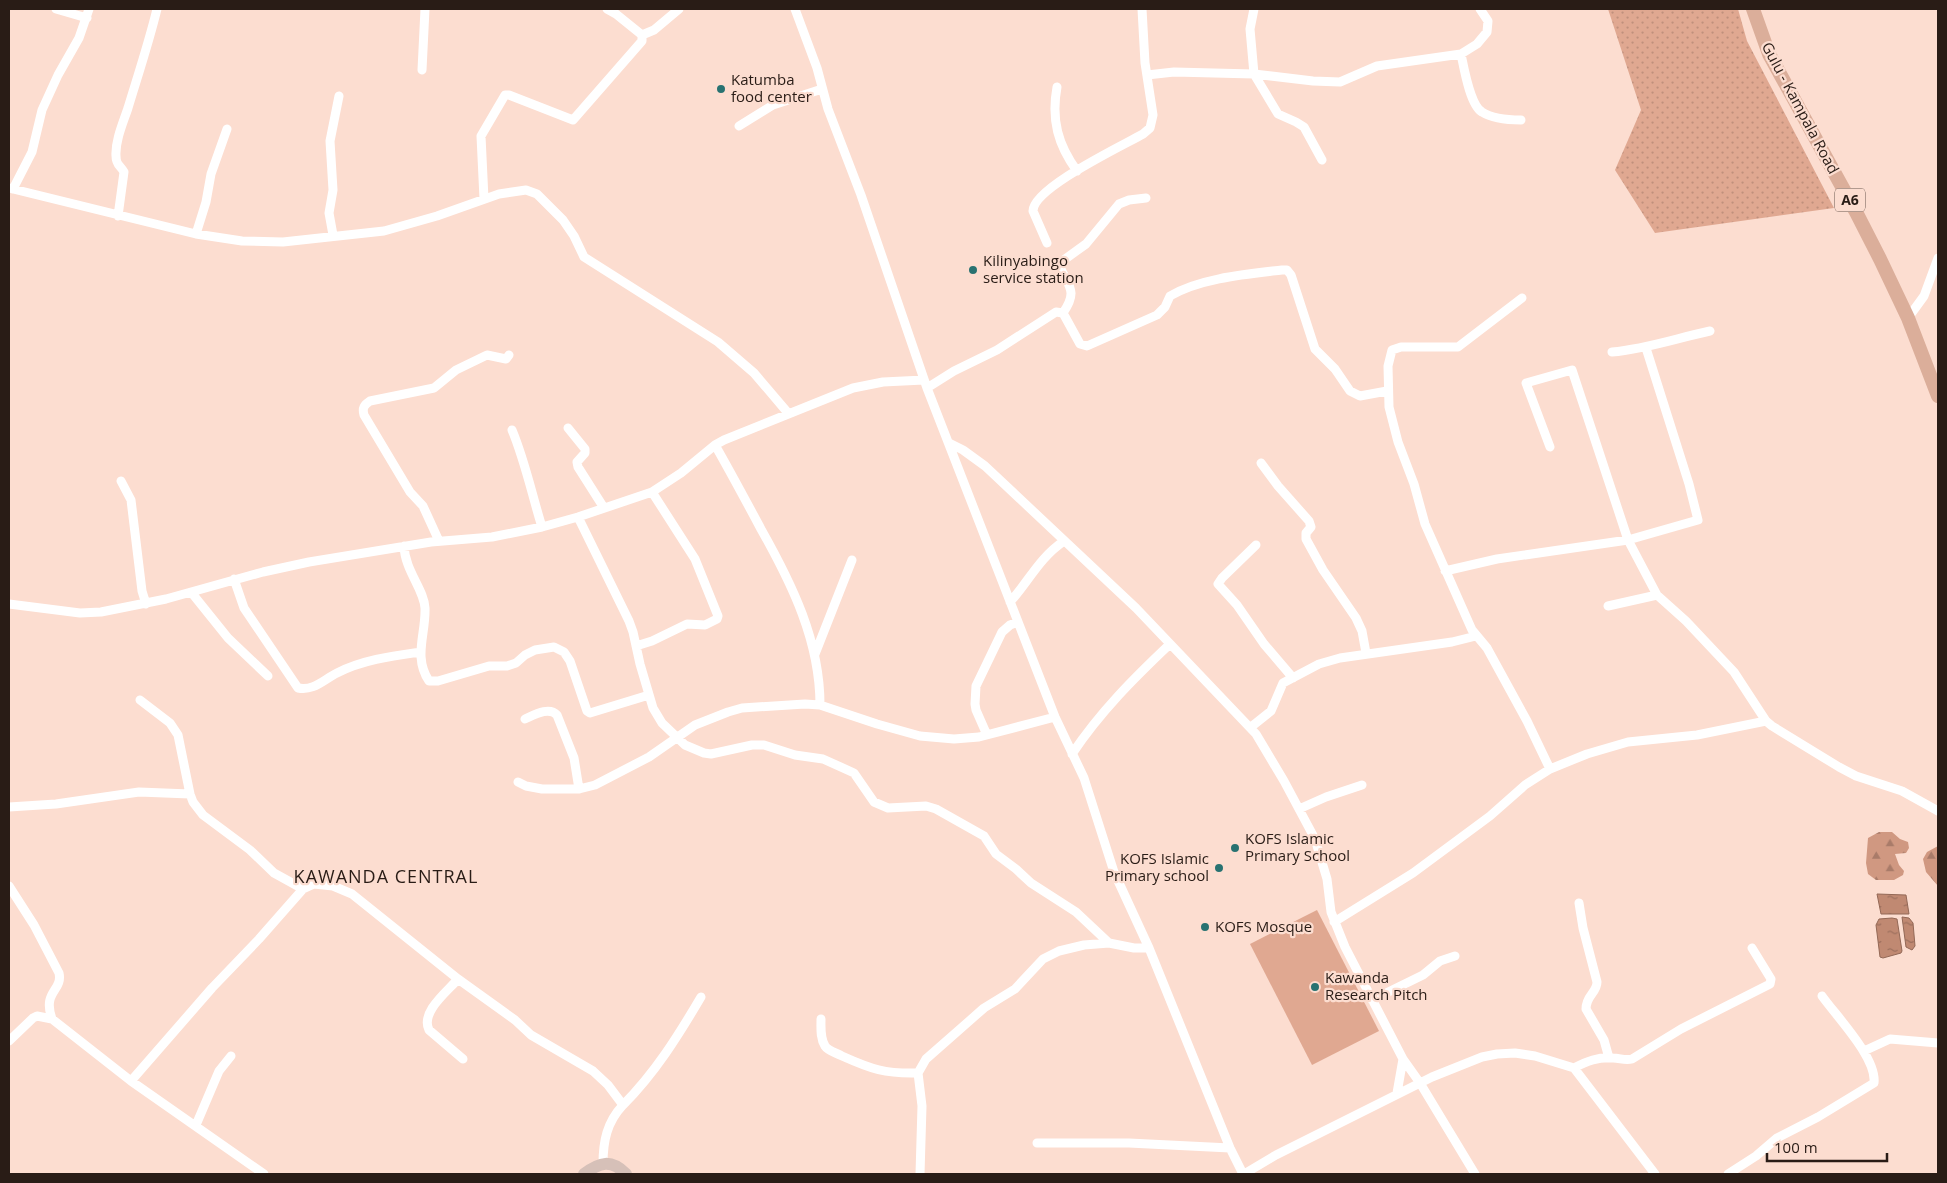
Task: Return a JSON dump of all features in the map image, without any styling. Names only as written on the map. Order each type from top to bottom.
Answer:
[{"type":"main road","name":"Gulu - Kampala Road","points":[[1752,9],[1769,54],[1856,212],[1908,318],[1938,396]]},
{"type":"street","points":[[56,9],[88,13],[79,38],[58,75],[42,110],[32,152],[11,188],[196,234],[242,241],[283,242],[333,235],[363,234],[410,225],[484,199],[512,191],[526,190],[537,194],[563,220],[574,236],[584,257],[718,342],[754,373],[788,413]]},
{"type":"street","points":[[118,216],[124,172],[118,166],[116,159],[117,144],[157,9]]},
{"type":"street","points":[[422,70],[425,9]]},
{"type":"street","points":[[607,9],[642,35]]},
{"type":"street","points":[[642,35],[654,30],[679,9]]},
{"type":"street","points":[[795,9],[925,384],[1055,717],[1084,778],[1114,872],[1149,948],[1230,1148],[1244,1174],[1276,1155],[1420,1082],[1482,1057],[1515,1053],[1534,1056],[1574,1068],[1656,1174]]},
{"type":"street","points":[[1047,243],[1033,211],[1033,205],[1057,182],[1144,134],[1150,128],[1153,115],[1147,75],[1142,9]]},
{"type":"street","points":[[1254,9],[1250,35],[1254,74],[1278,114],[1296,122],[1308,133],[1322,160]]},
{"type":"street","points":[[1147,75],[1174,72],[1254,74],[1336,82],[1377,66],[1461,54],[1477,44],[1487,32],[1488,21],[1480,9]]},
{"type":"street","points":[[484,199],[481,136],[501,99],[509,94],[573,120],[642,41],[642,35]]},
{"type":"street","points":[[1461,54],[1465,73],[1478,109],[1485,114],[1504,120],[1520,120]]},
{"type":"street","points":[[1057,87],[1054,110],[1060,142],[1077,171]]},
{"type":"street","points":[[739,126],[774,105],[822,89]]},
{"type":"street","points":[[333,235],[329,213],[333,190],[330,141],[339,96]]},
{"type":"street","points":[[196,234],[207,199],[211,174],[227,129]]},
{"type":"street","points":[[1062,313],[1070,299],[1072,289],[1060,266],[1061,262],[1086,244],[1120,204],[1129,200],[1146,198]]},
{"type":"street","points":[[1908,318],[1924,296],[1938,258]]},
{"type":"street","points":[[1062,313],[1080,344],[1087,346],[1158,314],[1165,307],[1170,296],[1191,286],[1209,281],[1285,270],[1290,275],[1315,350],[1335,369],[1350,392],[1360,396],[1388,392]]},
{"type":"street","points":[[1522,298],[1458,347],[1401,347],[1392,350],[1388,366],[1388,392],[1389,407],[1398,442],[1414,484],[1425,524],[1445,571],[1476,636],[1487,648],[1527,721],[1550,769]]},
{"type":"street","points":[[9,604],[80,613],[101,612],[146,604],[234,579],[309,562],[439,541],[492,537],[578,517],[652,492],[681,473],[715,445],[741,432],[838,393],[868,384],[925,384],[997,350],[1056,312],[1062,313]]},
{"type":"street","points":[[1612,352],[1646,348],[1679,338],[1710,332]]},
{"type":"street","points":[[1445,571],[1497,559],[1628,540],[1698,520],[1689,484],[1646,348]]},
{"type":"street","points":[[439,541],[423,506],[410,492],[364,415],[363,409],[365,404],[370,401],[434,388],[453,372],[487,355],[506,359],[509,356]]},
{"type":"street","points":[[1550,448],[1526,384],[1572,370],[1628,540],[1657,595],[1686,621],[1734,672],[1766,721],[1798,744],[1856,776],[1902,791],[1938,811]]},
{"type":"street","points":[[568,428],[585,449],[585,453],[577,462],[578,467],[604,508]]},
{"type":"street","points":[[512,430],[520,450],[524,470],[542,526]]},
{"type":"street","points":[[948,443],[963,450],[985,466],[1136,608],[1251,727],[1266,748],[1319,850],[1327,879],[1331,912],[1344,947],[1403,1059],[1420,1082],[1475,1174]]},
{"type":"street","points":[[715,445],[784,571],[807,627],[815,655],[820,685],[820,705]]},
{"type":"street","points":[[1261,463],[1283,492],[1309,521],[1310,527],[1306,533],[1306,539],[1323,570],[1356,618],[1362,631],[1366,653]]},
{"type":"street","points":[[121,480],[131,500],[142,591],[146,604]]},
{"type":"street","points":[[636,646],[652,641],[687,624],[706,626],[717,620],[718,616],[695,559],[652,492]]},
{"type":"street","points":[[578,517],[629,621],[653,708],[662,723],[685,745],[704,754],[752,745],[764,745],[795,755],[822,759],[854,773],[874,802],[888,808],[926,806],[936,809],[984,836],[996,854],[1016,869],[1030,883],[1076,912],[1109,943]]},
{"type":"street","points":[[1010,602],[1027,582],[1039,562],[1047,553],[1064,541]]},
{"type":"street","points":[[1256,545],[1218,584],[1237,604],[1264,644],[1293,678]]},
{"type":"street","points":[[404,546],[409,570],[424,602],[425,620],[420,652],[421,664],[427,679],[434,682],[490,666],[507,666],[516,663],[526,654],[535,650],[554,647],[564,652],[570,660],[574,678],[587,711],[590,713],[649,695]]},
{"type":"street","points":[[815,655],[852,560]]},
{"type":"street","points":[[234,579],[244,608],[298,688],[314,687],[356,665],[420,652]]},
{"type":"street","points":[[191,592],[228,638],[268,676]]},
{"type":"street","points":[[1608,606],[1657,595]]},
{"type":"street","points":[[987,735],[976,710],[976,686],[1002,632],[1010,625],[1018,622]]},
{"type":"street","points":[[1251,727],[1271,711],[1282,686],[1293,678],[1327,661],[1366,653],[1452,642],[1476,636]]},
{"type":"street","points":[[1072,754],[1110,704],[1170,644]]},
{"type":"street","points":[[140,700],[170,723],[178,735],[192,802],[203,815],[250,850],[274,873],[303,889]]},
{"type":"street","points":[[518,782],[526,786],[542,788],[579,789],[595,785],[610,779],[648,757],[684,731],[742,708],[805,704],[820,705],[920,736],[954,739],[987,735],[1055,717]]},
{"type":"street","points":[[525,719],[549,711],[557,715],[574,758],[579,789]]},
{"type":"street","points":[[1334,922],[1414,873],[1490,816],[1524,785],[1550,769],[1587,754],[1628,742],[1697,735],[1766,721]]},
{"type":"street","points":[[1299,809],[1362,785]]},
{"type":"street","points":[[9,807],[56,804],[139,792],[190,794]]},
{"type":"street","points":[[131,1081],[212,988],[303,889],[314,884],[333,886],[352,894],[458,979],[515,1020],[531,1035],[593,1071],[608,1085],[623,1105]]},
{"type":"street","points":[[10,893],[34,925],[59,973],[58,984],[48,1000],[52,1019]]},
{"type":"street","points":[[1579,903],[1597,982],[1595,990],[1588,997],[1586,1009],[1604,1040],[1608,1058]]},
{"type":"street","points":[[920,1174],[922,1106],[918,1073],[926,1059],[984,1008],[1015,989],[1042,959],[1068,948],[1109,943],[1134,948],[1149,948]]},
{"type":"street","points":[[1574,1068],[1590,1060],[1608,1058],[1628,1061],[1681,1029],[1770,984],[1771,979],[1752,948]]},
{"type":"street","points":[[1372,1000],[1424,975],[1440,961],[1455,956]]},
{"type":"street","points":[[458,979],[430,1012],[427,1026],[429,1030],[463,1059]]},
{"type":"street","points":[[1728,1174],[1756,1156],[1777,1138],[1818,1117],[1874,1083],[1875,1076],[1864,1051],[1822,996]]},
{"type":"street","points":[[603,1164],[605,1136],[617,1111],[656,1067],[676,1039],[701,997]]},
{"type":"street","points":[[9,1041],[33,1018],[37,1016],[52,1019],[131,1081],[264,1174]]},
{"type":"street","points":[[821,1019],[823,1041],[826,1047],[832,1051],[870,1068],[886,1072],[918,1073]]},
{"type":"street","points":[[1864,1051],[1890,1039],[1938,1043]]},
{"type":"street","points":[[196,1125],[219,1070],[231,1056]]},
{"type":"street","points":[[1397,1093],[1403,1059]]},
{"type":"street","points":[[1037,1143],[1129,1143],[1230,1148]]},
{"type":"street","points":[[584,1174],[603,1164],[613,1164],[626,1174]]},
{"type":"green space","points":[[1879,832],[1892,832],[1900,839],[1908,842],[1909,848],[1906,853],[1895,854],[1899,865],[1904,871],[1903,875],[1894,880],[1876,880],[1868,874],[1866,863],[1868,838]]},
{"type":"green space","points":[[1938,846],[1938,886],[1926,872],[1923,859],[1927,852]]},
{"type":"shaded area","points":[[1608,9],[1738,9],[1747,41],[1834,208],[1655,233],[1615,170],[1641,110]]},
{"type":"shaded area","name":"Kawanda Research Pitch","points":[[1317,910],[1379,1031],[1312,1065],[1250,944]]},
{"type":"water","points":[[1877,894],[1906,895],[1909,914],[1881,914]]},
{"type":"water","points":[[1902,917],[1909,918],[1913,923],[1915,946],[1912,950],[1906,947]]},
{"type":"water","points":[[1879,919],[1897,919],[1902,951],[1901,953],[1883,958],[1880,957],[1876,925]]},
{"type":"place","name":"Katumba food center","points":[[721,89]]},
{"type":"place","name":"Kilinyabingo service station","points":[[973,270]]},
{"type":"place","name":"KOFS Islamic Primary School","points":[[1235,848]]},
{"type":"place","name":"KOFS Islamic Primary school","points":[[1219,868]]},
{"type":"place","name":"KOFS Mosque","points":[[1205,927]]},
{"type":"place","name":"Kawanda Research Pitch","points":[[1315,987]]},
{"type":"district","name":"KAWANDA CENTRAL","points":[[386,877]]}]
